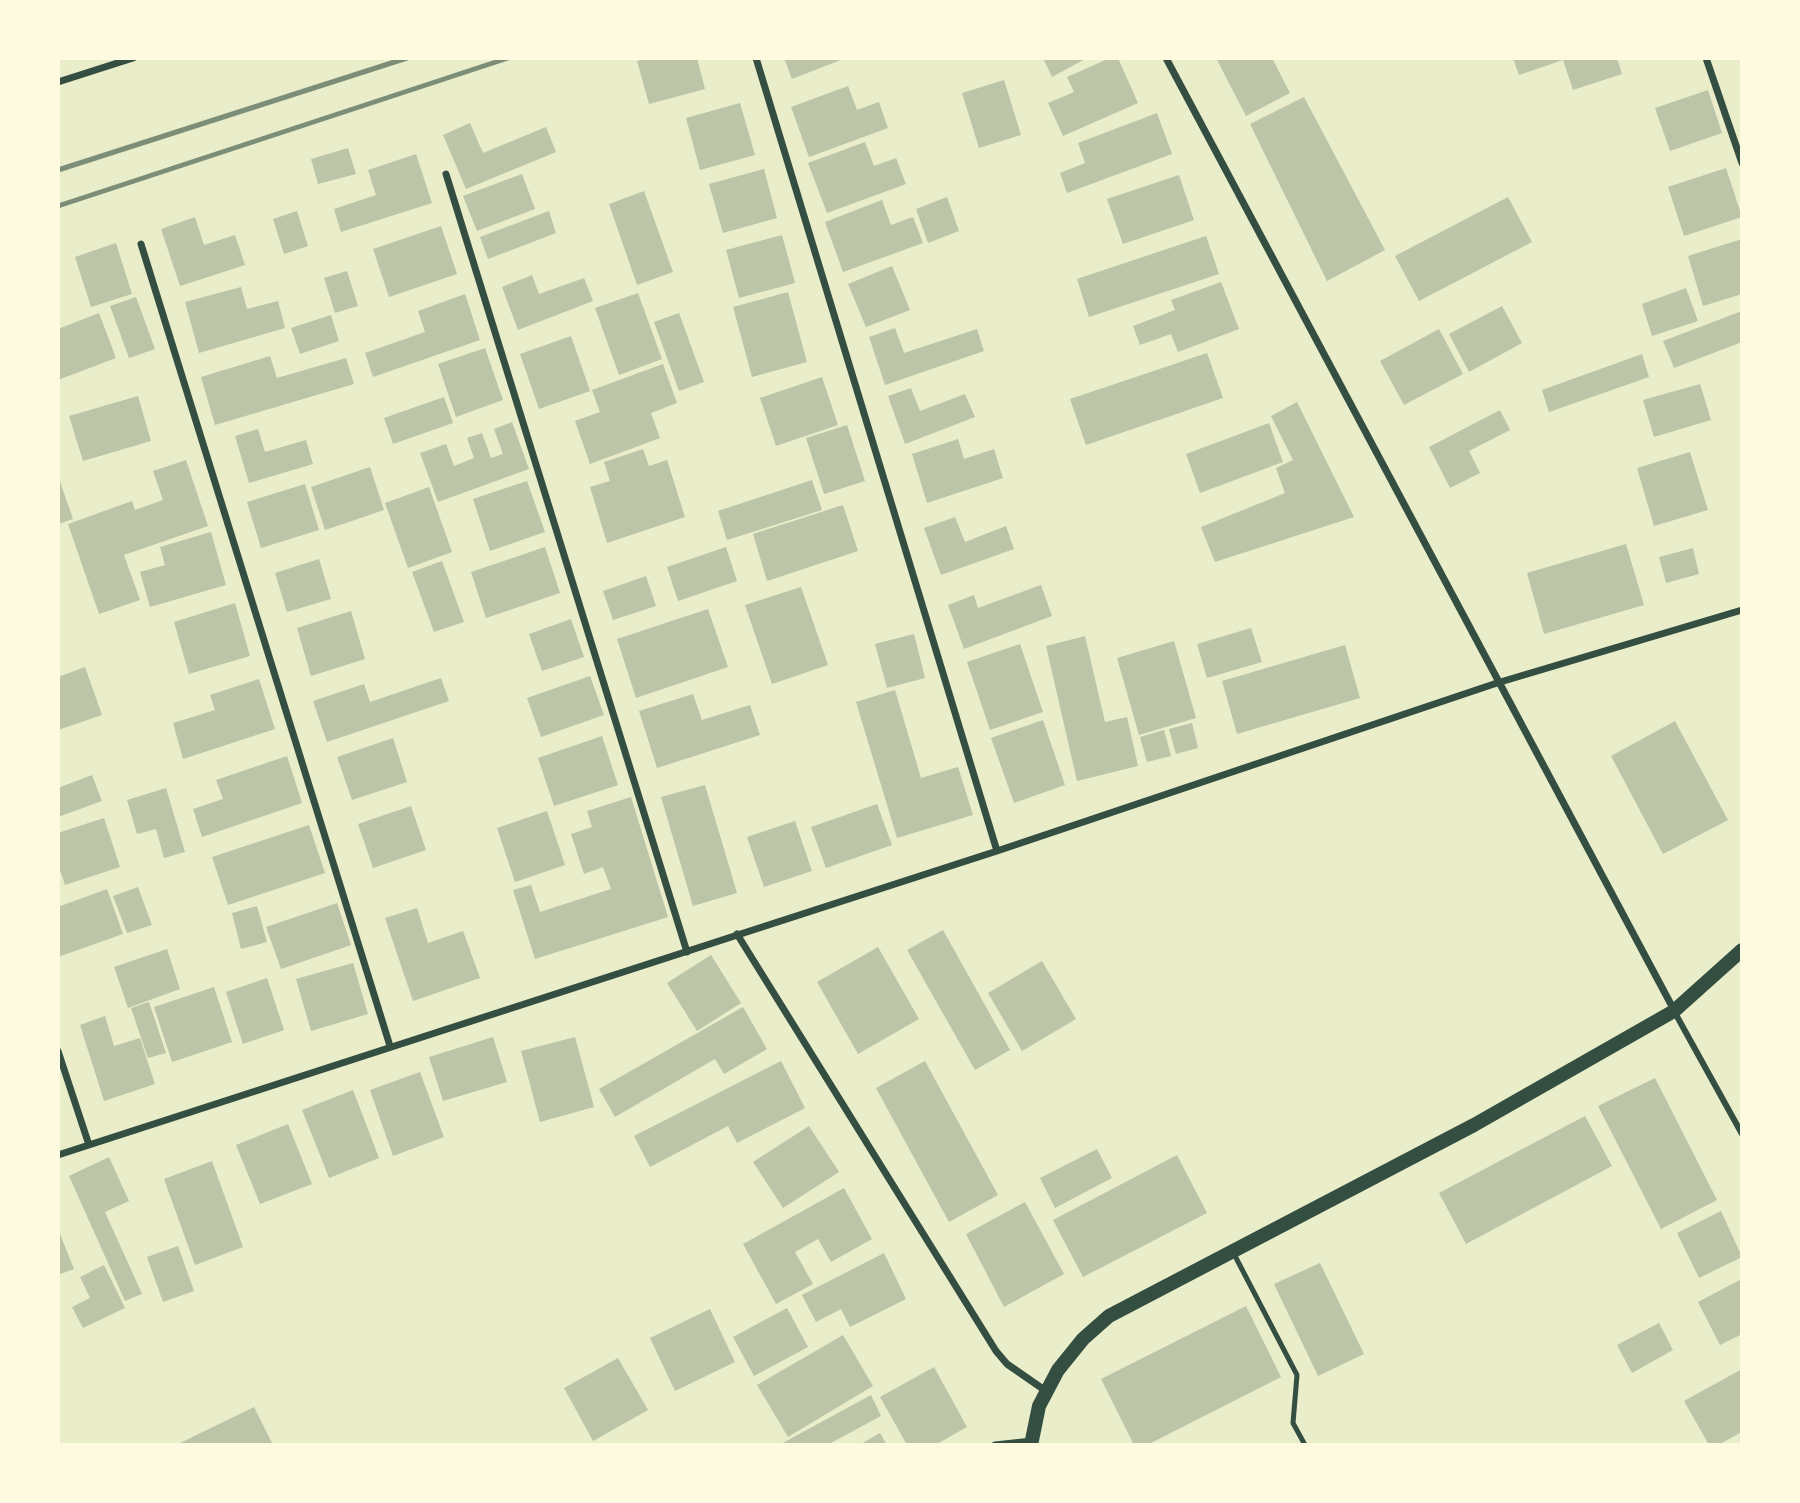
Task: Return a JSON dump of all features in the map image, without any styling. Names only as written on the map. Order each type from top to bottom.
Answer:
[{"type":"main road","points":[[1031,1443],[1036,1415],[1046,1391],[1083,1339],[1109,1315],[1474,1125],[1674,1011],[1742,950]]},
{"type":"street","points":[[58,82],[134,58]]},
{"type":"street","points":[[756,58],[997,851]]},
{"type":"street","points":[[1166,58],[1497,683],[1742,1134]]},
{"type":"street","points":[[1706,58],[1742,163]]},
{"type":"street","points":[[446,174],[687,952]]},
{"type":"street","points":[[141,244],[390,1046]]},
{"type":"street","points":[[58,1155],[997,851],[1497,683],[1742,610]]},
{"type":"street","points":[[737,934],[996,1351],[1007,1364],[1046,1391]]},
{"type":"street","points":[[58,1051],[89,1145]]},
{"type":"street","points":[[995,1445],[1031,1443]]},
{"type":"lane","points":[[1232,1251],[1297,1374],[1293,1423],[1305,1445]]},
{"type":"building","points":[[648,58],[697,58],[705,89],[649,104],[637,61]]},
{"type":"building","points":[[784,58],[846,58],[792,79]]},
{"type":"building","points":[[1043,58],[1087,58],[1052,77]]},
{"type":"building","points":[[1110,58],[1118,58],[1138,103],[1063,136],[1048,103],[1074,92],[1067,77]]},
{"type":"building","points":[[1216,58],[1272,58],[1290,93],[1246,116]]},
{"type":"building","points":[[1513,58],[1617,58],[1622,74],[1573,90],[1563,60],[1519,75]]},
{"type":"building","points":[[1004,80],[1021,135],[979,148],[962,93]]},
{"type":"building","points":[[848,86],[857,110],[879,102],[888,128],[809,157],[791,107]]},
{"type":"building","points":[[1708,90],[1722,133],[1670,151],[1655,108]]},
{"type":"building","points":[[1304,97],[1385,250],[1327,281],[1250,124]]},
{"type":"building","points":[[740,103],[755,155],[700,170],[686,118]]},
{"type":"building","points":[[1157,113],[1172,154],[1067,193],[1060,173],[1085,163],[1078,143]]},
{"type":"building","points":[[470,123],[483,153],[546,127],[556,152],[466,189],[443,135]]},
{"type":"building","points":[[865,142],[874,166],[896,158],[906,184],[827,213],[808,163]]},
{"type":"building","points":[[348,148],[356,174],[318,184],[311,159]]},
{"type":"building","points":[[416,154],[432,203],[341,232],[334,209],[376,195],[368,170]]},
{"type":"building","points":[[1726,168],[1742,217],[1684,236],[1668,187]]},
{"type":"building","points":[[764,169],[777,218],[723,233],[709,184]]},
{"type":"building","points":[[522,174],[535,209],[477,231],[463,196]]},
{"type":"building","points":[[1179,175],[1194,220],[1123,244],[1107,199]]},
{"type":"building","points":[[644,191],[673,272],[637,285],[609,204]]},
{"type":"building","points":[[947,197],[959,231],[928,243],[916,209]]},
{"type":"building","points":[[1508,197],[1532,242],[1419,301],[1395,256]]},
{"type":"building","points":[[882,200],[891,225],[913,217],[923,243],[843,272],[825,222]]},
{"type":"building","points":[[297,211],[308,246],[284,254],[273,219]]},
{"type":"building","points":[[549,211],[556,233],[488,259],[480,237]]},
{"type":"building","points":[[195,217],[204,245],[235,235],[245,265],[180,286],[161,229]]},
{"type":"building","points":[[441,226],[457,274],[389,297],[373,249]]},
{"type":"building","points":[[782,235],[795,283],[739,298],[726,250]]},
{"type":"building","points":[[1206,236],[1219,274],[1089,317],[1077,279]]},
{"type":"building","points":[[1742,239],[1742,294],[1703,306],[1688,256]]},
{"type":"building","points":[[116,243],[132,294],[91,307],[75,257]]},
{"type":"building","points":[[892,266],[910,310],[866,327],[848,284]]},
{"type":"building","points":[[347,271],[358,306],[335,313],[324,278]]},
{"type":"building","points":[[532,275],[539,294],[584,278],[593,301],[518,330],[502,287]]},
{"type":"building","points":[[1221,282],[1239,329],[1178,352],[1171,334],[1140,345],[1133,326],[1175,310],[1171,300]]},
{"type":"building","points":[[241,287],[247,309],[278,301],[285,328],[199,353],[185,302]]},
{"type":"building","points":[[1686,288],[1698,321],[1652,336],[1642,304]]},
{"type":"building","points":[[788,292],[807,362],[752,377],[733,307]]},
{"type":"building","points":[[638,293],[662,359],[619,375],[595,308]]},
{"type":"building","points":[[465,294],[480,340],[373,377],[365,353],[425,332],[418,311]]},
{"type":"building","points":[[136,297],[155,349],[129,358],[110,306]]},
{"type":"building","points":[[1502,306],[1522,343],[1469,372],[1449,334]]},
{"type":"building","points":[[1742,311],[1742,342],[1674,368],[1663,341]]},
{"type":"building","points":[[99,313],[116,358],[58,380],[58,329]]},
{"type":"building","points":[[679,313],[704,382],[679,391],[654,322]]},
{"type":"building","points":[[331,315],[339,341],[300,354],[291,328]]},
{"type":"building","points":[[895,328],[904,353],[977,329],[984,351],[885,385],[869,337]]},
{"type":"building","points":[[1439,329],[1463,374],[1404,405],[1380,361]]},
{"type":"building","points":[[571,336],[590,391],[539,409],[520,354]]},
{"type":"building","points":[[485,348],[503,400],[456,417],[438,364]]},
{"type":"building","points":[[1207,353],[1223,398],[1086,445],[1070,399]]},
{"type":"building","points":[[1642,354],[1649,377],[1549,412],[1542,390]]},
{"type":"building","points":[[270,356],[277,378],[346,358],[354,384],[215,425],[201,377]]},
{"type":"building","points":[[663,364],[677,403],[651,413],[660,438],[590,464],[575,421],[600,412],[592,390]]},
{"type":"building","points":[[822,377],[838,425],[776,446],[760,398]]},
{"type":"building","points":[[1700,384],[1711,420],[1654,437],[1643,400]]},
{"type":"building","points":[[911,388],[920,411],[965,394],[975,417],[905,444],[888,396]]},
{"type":"building","points":[[138,396],[151,441],[83,461],[69,416]]},
{"type":"building","points":[[444,397],[453,423],[393,444],[384,418]]},
{"type":"building","points":[[1297,402],[1354,517],[1215,562],[1201,527],[1285,493],[1276,468],[1293,460],[1271,416]]},
{"type":"building","points":[[1500,410],[1510,430],[1469,451],[1480,473],[1450,488],[1429,447]]},
{"type":"building","points":[[512,422],[529,469],[438,502],[420,453],[446,444],[454,466],[474,458],[467,438],[482,433],[491,458],[503,454],[494,429]]},
{"type":"building","points":[[1269,423],[1283,462],[1200,493],[1186,454]]},
{"type":"building","points":[[847,425],[865,481],[824,494],[806,438]]},
{"type":"building","points":[[258,429],[265,452],[306,440],[313,464],[249,483],[235,436]]},
{"type":"building","points":[[958,439],[964,459],[994,449],[1003,478],[927,503],[912,454]]},
{"type":"building","points":[[643,449],[649,466],[667,460],[685,517],[607,543],[590,487],[610,481],[604,462]]},
{"type":"building","points":[[1690,452],[1708,510],[1654,526],[1637,468]]},
{"type":"building","points":[[186,460],[208,526],[124,555],[140,600],[99,614],[68,524],[132,501],[135,510],[163,500],[153,471]]},
{"type":"building","points":[[370,467],[384,510],[325,530],[311,487]]},
{"type":"building","points":[[58,476],[73,519],[58,524]]},
{"type":"building","points":[[812,480],[822,510],[727,540],[718,511]]},
{"type":"building","points":[[527,481],[545,532],[490,551],[473,499]]},
{"type":"building","points":[[305,484],[319,530],[261,548],[247,502]]},
{"type":"building","points":[[429,487],[452,552],[408,568],[385,503]]},
{"type":"building","points":[[843,505],[858,551],[767,581],[753,534]]},
{"type":"building","points":[[955,517],[965,542],[1006,526],[1014,549],[941,575],[924,528]]},
{"type":"building","points":[[211,532],[226,585],[150,607],[140,572],[165,565],[160,547]]},
{"type":"building","points":[[1626,544],[1644,605],[1544,634],[1527,573]]},
{"type":"building","points":[[545,547],[560,593],[486,618],[471,572]]},
{"type":"building","points":[[726,547],[737,581],[678,601],[667,567]]},
{"type":"building","points":[[1693,548],[1699,574],[1666,583],[1659,557]]},
{"type":"building","points":[[319,559],[331,599],[287,612],[275,573]]},
{"type":"building","points":[[442,561],[464,622],[434,632],[412,572]]},
{"type":"building","points":[[646,576],[656,606],[613,620],[603,591]]},
{"type":"building","points":[[1041,585],[1052,616],[964,649],[948,605],[974,595],[978,608]]},
{"type":"building","points":[[801,587],[828,665],[772,684],[745,605]]},
{"type":"building","points":[[235,603],[250,656],[189,674],[174,622]]},
{"type":"building","points":[[708,609],[728,667],[636,698],[617,639]]},
{"type":"building","points":[[351,611],[365,659],[311,676],[297,628]]},
{"type":"building","points":[[571,619],[584,657],[542,671],[529,634]]},
{"type":"building","points":[[1251,628],[1262,662],[1207,678],[1197,644]]},
{"type":"building","points":[[914,634],[925,678],[887,688],[875,644]]},
{"type":"building","points":[[1085,636],[1105,722],[1127,717],[1138,766],[1077,781],[1046,646]]},
{"type":"building","points":[[1174,641],[1196,718],[1139,735],[1117,658]]},
{"type":"building","points":[[1020,644],[1043,712],[990,730],[967,662]]},
{"type":"building","points":[[1345,645],[1360,698],[1237,734],[1222,681]]},
{"type":"building","points":[[85,667],[102,715],[58,730],[58,677]]},
{"type":"building","points":[[590,676],[604,715],[541,737],[527,698]]},
{"type":"building","points":[[441,678],[449,701],[327,742],[313,701],[364,684],[370,702]]},
{"type":"building","points":[[259,679],[275,729],[183,759],[173,723],[215,710],[210,695]]},
{"type":"building","points":[[895,690],[921,778],[958,767],[973,815],[897,838],[856,702]]},
{"type":"building","points":[[693,694],[702,720],[750,705],[760,735],[657,768],[639,711]]},
{"type":"building","points":[[1043,720],[1065,785],[1014,803],[991,738]]},
{"type":"building","points":[[1675,721],[1728,820],[1663,854],[1611,756]]},
{"type":"building","points":[[1192,723],[1198,748],[1176,754],[1169,729]]},
{"type":"building","points":[[1164,730],[1171,756],[1147,762],[1140,737]]},
{"type":"building","points":[[602,736],[618,785],[554,806],[538,758]]},
{"type":"building","points":[[393,738],[407,782],[352,800],[337,757]]},
{"type":"building","points":[[287,756],[302,803],[202,837],[193,809],[223,799],[216,780]]},
{"type":"building","points":[[92,775],[102,801],[58,817],[58,788]]},
{"type":"building","points":[[705,785],[737,893],[693,906],[661,797]]},
{"type":"building","points":[[166,788],[185,852],[164,858],[156,829],[137,834],[127,800]]},
{"type":"building","points":[[631,797],[668,917],[535,959],[513,890],[531,885],[540,912],[611,889],[603,867],[584,874],[571,834],[592,827],[587,811]]},
{"type":"building","points":[[877,804],[892,845],[826,868],[811,827]]},
{"type":"building","points":[[411,806],[426,850],[373,868],[358,824]]},
{"type":"building","points":[[547,811],[565,865],[515,882],[497,828]]},
{"type":"building","points":[[104,818],[120,867],[65,885],[58,864],[58,833]]},
{"type":"building","points":[[795,821],[812,871],[764,887],[747,837]]},
{"type":"building","points":[[309,825],[325,873],[228,905],[212,857]]},
{"type":"building","points":[[138,887],[152,925],[127,933],[113,896]]},
{"type":"building","points":[[107,889],[123,934],[58,957],[58,907]]},
{"type":"building","points":[[337,903],[351,945],[281,969],[266,927]]},
{"type":"building","points":[[257,906],[267,942],[241,949],[232,913]]},
{"type":"building","points":[[417,908],[428,943],[463,931],[480,978],[413,1001],[385,918]]},
{"type":"building","points":[[943,930],[1010,1050],[975,1070],[907,950]]},
{"type":"building","points":[[878,947],[919,1019],[858,1054],[817,982]]},
{"type":"building","points":[[167,949],[180,989],[128,1008],[114,967]]},
{"type":"building","points":[[711,955],[741,1003],[697,1031],[667,983]]},
{"type":"building","points":[[1042,961],[1076,1019],[1022,1051],[988,993]]},
{"type":"building","points":[[353,963],[368,1014],[311,1031],[296,979]]},
{"type":"building","points":[[267,978],[284,1030],[243,1044],[226,992]]},
{"type":"building","points":[[214,987],[232,1042],[172,1062],[154,1007]]},
{"type":"building","points":[[149,1002],[166,1053],[148,1058],[131,1008]]},
{"type":"building","points":[[743,1007],[767,1049],[724,1074],[715,1059],[615,1117],[599,1089]]},
{"type":"building","points":[[105,1016],[114,1046],[140,1038],[155,1084],[104,1101],[80,1025]]},
{"type":"building","points":[[493,1037],[507,1082],[443,1101],[429,1057]]},
{"type":"building","points":[[575,1037],[594,1107],[540,1122],[521,1051]]},
{"type":"building","points":[[781,1061],[805,1108],[737,1143],[728,1126],[650,1167],[634,1136]]},
{"type":"building","points":[[925,1061],[998,1195],[949,1222],[876,1088]]},
{"type":"building","points":[[420,1072],[444,1137],[393,1156],[370,1090]]},
{"type":"building","points":[[1655,1078],[1717,1200],[1661,1229],[1598,1106]]},
{"type":"building","points":[[353,1090],[379,1158],[329,1178],[302,1110]]},
{"type":"building","points":[[1585,1116],[1612,1166],[1466,1244],[1439,1193]]},
{"type":"building","points":[[288,1124],[312,1184],[260,1204],[236,1145]]},
{"type":"building","points":[[809,1126],[839,1172],[783,1208],[753,1162]]},
{"type":"building","points":[[1097,1149],[1112,1178],[1055,1208],[1040,1178]]},
{"type":"building","points":[[1177,1155],[1207,1213],[1083,1277],[1053,1220]]},
{"type":"building","points":[[109,1157],[129,1201],[105,1212],[142,1294],[125,1301],[69,1176]]},
{"type":"building","points":[[212,1161],[243,1247],[195,1265],[164,1179]]},
{"type":"building","points":[[844,1188],[872,1239],[831,1262],[818,1239],[795,1252],[813,1284],[776,1304],[743,1244]]},
{"type":"building","points":[[1025,1202],[1064,1274],[1004,1307],[966,1234]]},
{"type":"building","points":[[1721,1211],[1742,1257],[1699,1278],[1677,1233]]},
{"type":"building","points":[[58,1229],[74,1269],[58,1275]]},
{"type":"building","points":[[178,1246],[194,1291],[163,1302],[147,1257]]},
{"type":"building","points":[[884,1253],[906,1299],[850,1327],[841,1309],[816,1322],[802,1295]]},
{"type":"building","points":[[1320,1263],[1364,1354],[1318,1376],[1274,1284]]},
{"type":"building","points":[[104,1265],[125,1308],[83,1328],[72,1307],[90,1298],[80,1277]]},
{"type":"building","points":[[1740,1280],[1742,1334],[1720,1345],[1698,1302]]},
{"type":"building","points":[[1246,1306],[1281,1377],[1147,1445],[1134,1445],[1101,1379]]},
{"type":"building","points":[[787,1308],[808,1347],[754,1376],[733,1337]]},
{"type":"building","points":[[710,1309],[735,1362],[675,1391],[650,1338]]},
{"type":"building","points":[[1659,1323],[1673,1350],[1632,1373],[1617,1345]]},
{"type":"building","points":[[843,1335],[873,1386],[788,1437],[757,1385]]},
{"type":"building","points":[[618,1358],[648,1410],[593,1441],[564,1388]]},
{"type":"building","points":[[934,1367],[967,1427],[935,1445],[907,1445],[880,1397]]},
{"type":"building","points":[[1742,1369],[1742,1432],[1718,1445],[1709,1445],[1684,1401]]},
{"type":"building","points":[[871,1395],[881,1416],[827,1445],[779,1445]]},
{"type":"building","points":[[254,1407],[273,1445],[176,1445]]},
{"type":"building","points":[[880,1433],[887,1445],[859,1445]]},
{"type":"railway","points":[[58,170],[407,58]]},
{"type":"railway","points":[[58,206],[508,58]]}]
